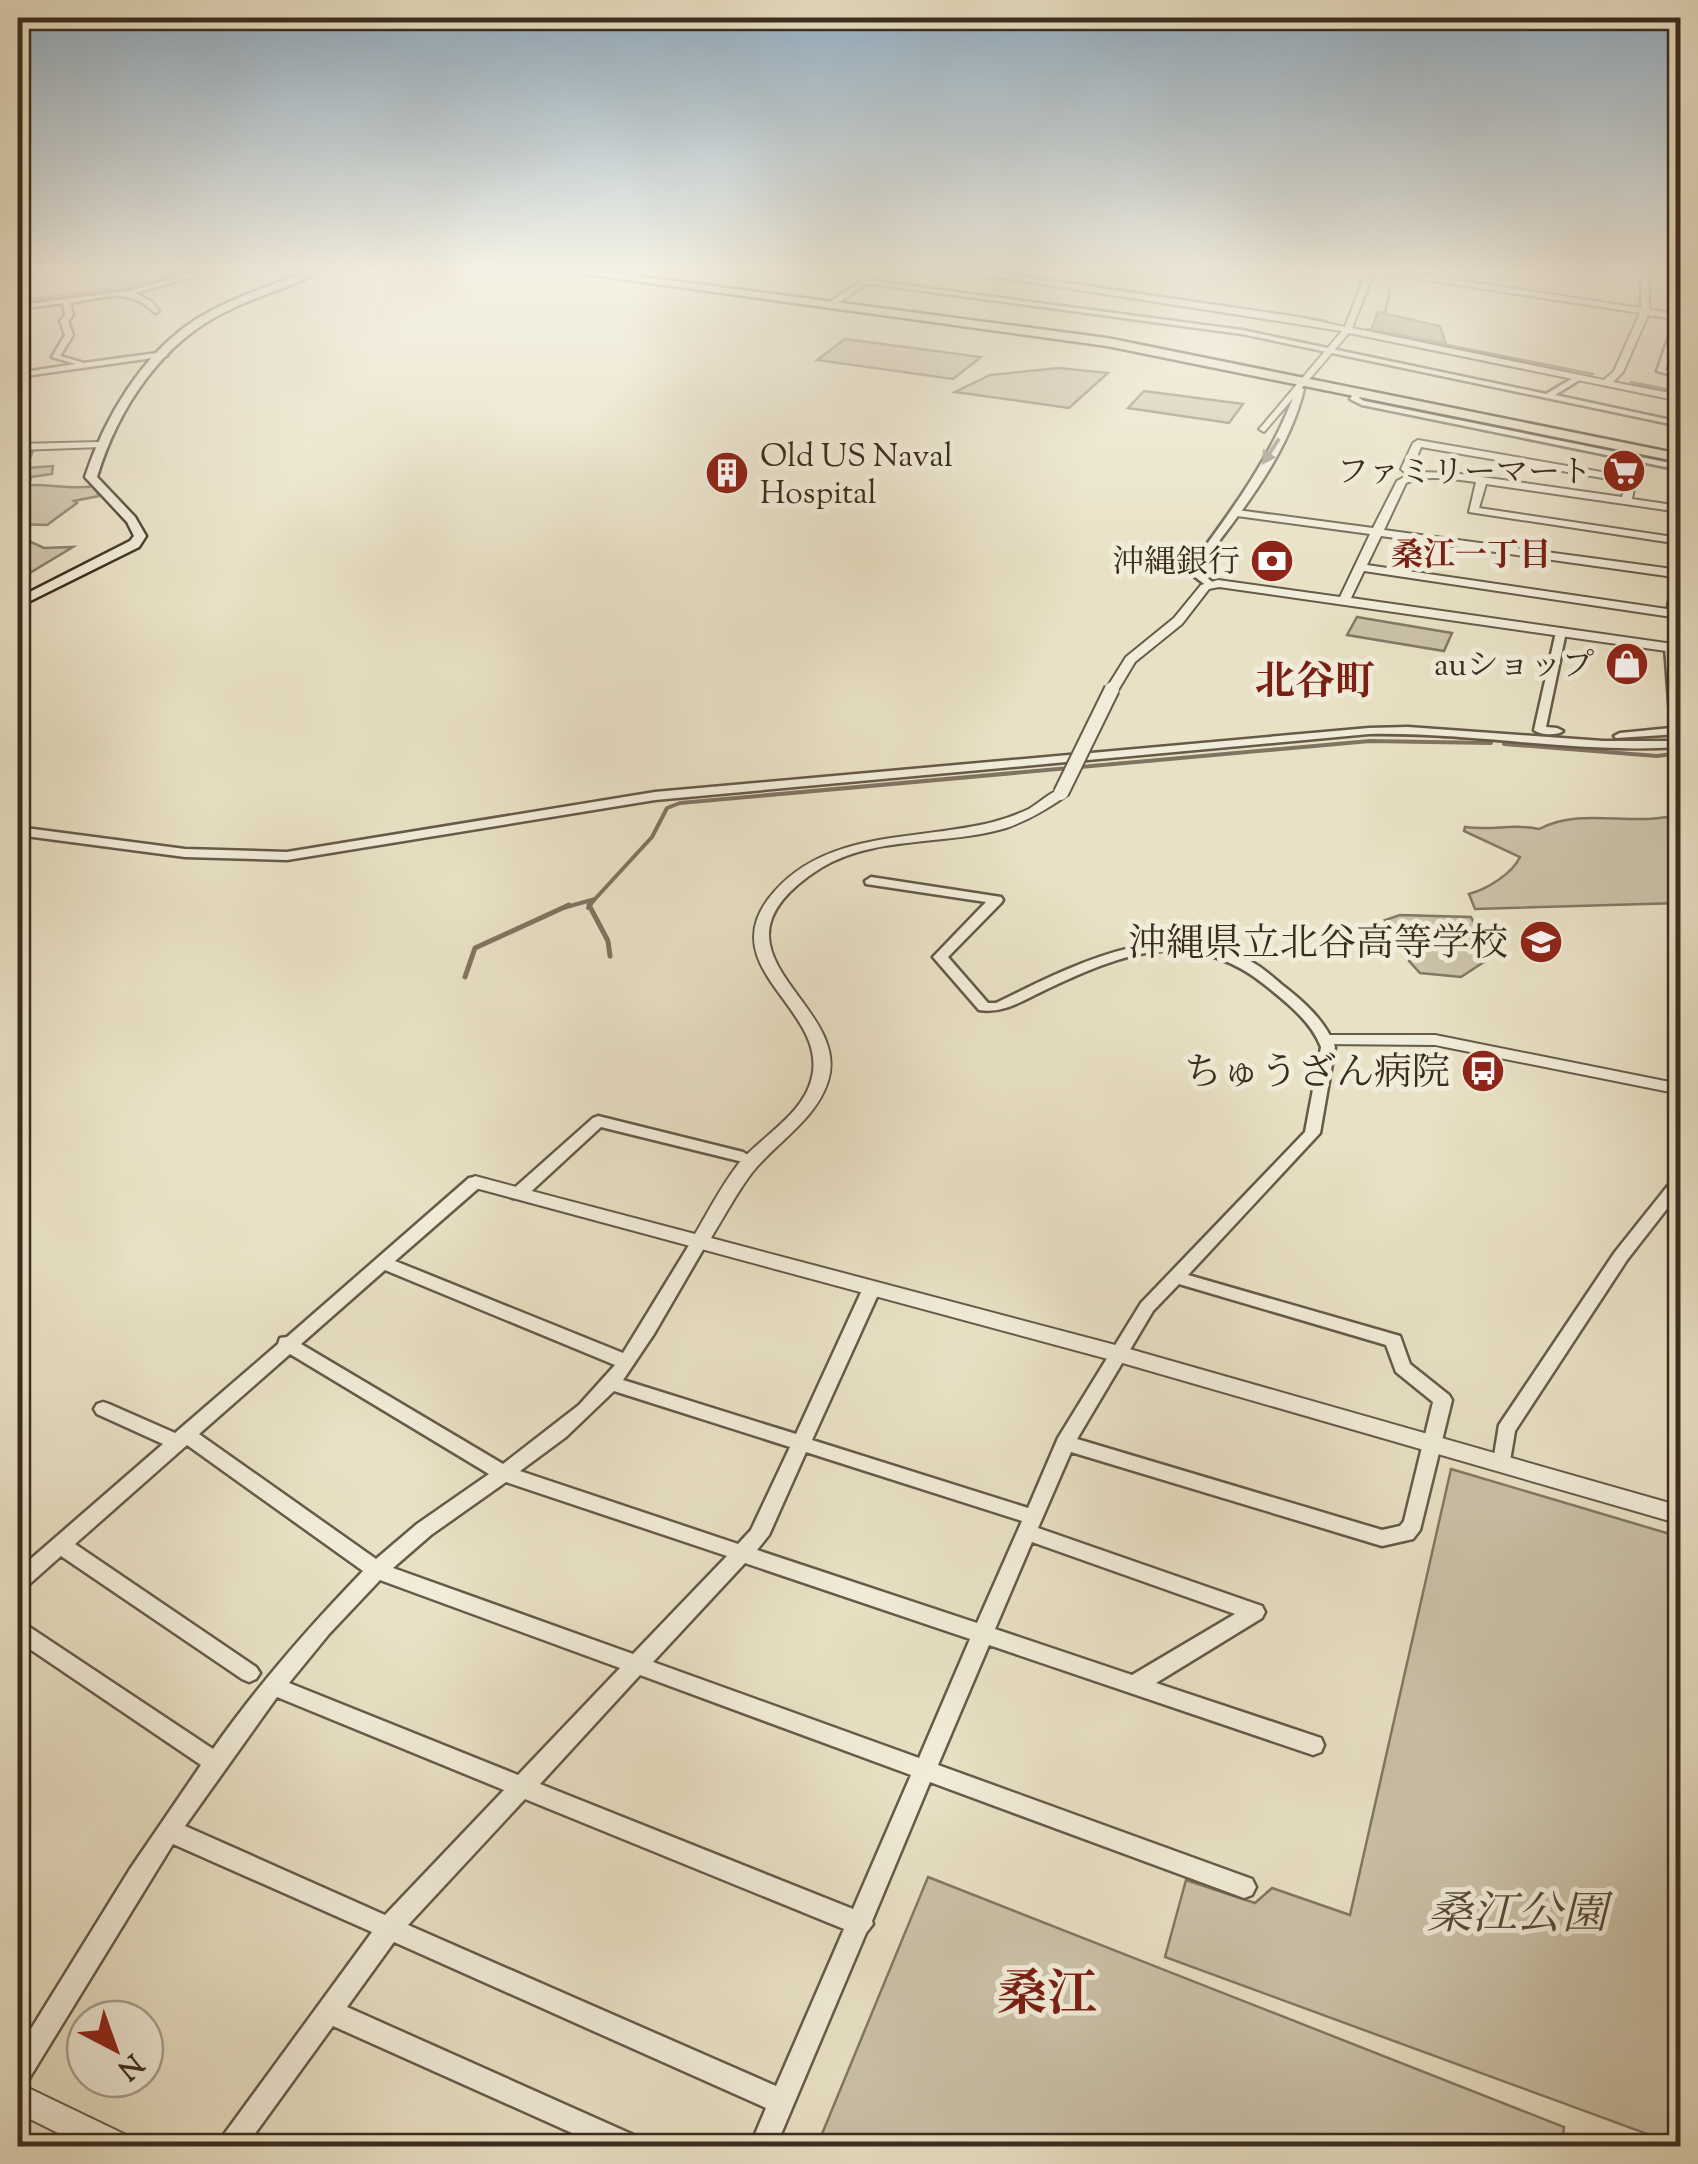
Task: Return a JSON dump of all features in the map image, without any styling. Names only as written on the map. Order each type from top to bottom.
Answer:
[{"type":"highway","points":[[1259,371],[1680,454]]},
{"type":"highway","points":[[1306,382],[1680,454]]},
{"type":"main road","points":[[18,602],[135,544],[140,536],[128,518],[102,497],[91,477],[99,445],[152,371]]},
{"type":"street","points":[[18,376],[46,371]]},
{"type":"street","points":[[1264,430],[1316,371]]},
{"type":"street","points":[[1432,371],[1680,424]]},
{"type":"street","points":[[1549,371],[1680,398]]},
{"type":"street","points":[[1606,383],[1618,371]]},
{"type":"street","points":[[1548,396],[1578,377]]},
{"type":"street","points":[[1306,382],[1295,416],[1237,513],[1192,571],[1210,584],[1675,648],[1679,735]]},
{"type":"street","points":[[1358,393],[1354,398],[1362,403],[1680,468]]},
{"type":"street","points":[[1416,476],[1406,469],[1418,443],[1632,480],[1626,501]]},
{"type":"street","points":[[18,447],[99,445]]},
{"type":"street","points":[[1343,602],[1402,481],[1416,476],[1482,480],[1680,509]]},
{"type":"street","points":[[1482,480],[1472,510],[1680,541]]},
{"type":"street","points":[[1237,513],[1680,574],[1672,613],[1360,567]]},
{"type":"street","points":[[18,2073],[218,1764],[313,1638],[377,1570],[555,1436],[611,1383],[746,1167],[815,1093],[823,1065],[817,1042],[768,966],[763,938],[769,908],[791,882],[824,861],[888,842],[1002,823],[1048,804],[1061,793],[1124,666],[1178,621],[1210,584]]},
{"type":"street","points":[[1561,632],[1540,730],[1679,735]]},
{"type":"street","points":[[18,831],[165,852],[286,856],[655,796],[1369,731],[1432,730],[1620,746],[1679,735]]},
{"type":"street","points":[[872,882],[996,900],[940,957],[984,1007],[998,1007],[1112,956],[1174,943],[1222,954],[1263,976],[1326,1040],[1435,1040],[1680,1089]]},
{"type":"street","points":[[762,2146],[1066,1443],[1148,1306],[1312,1133],[1326,1040]]},
{"type":"street","points":[[518,1194],[598,1121],[744,1158]]},
{"type":"street","points":[[18,1582],[476,1182],[1119,1354],[1680,1515]]},
{"type":"street","points":[[1502,1462],[1506,1430],[1621,1256],[1680,1182]]},
{"type":"street","points":[[382,1262],[626,1362]]},
{"type":"street","points":[[1066,1443],[1382,1538],[1406,1533],[1413,1524],[1443,1400],[1402,1367],[1394,1342],[1174,1277]]},
{"type":"street","points":[[231,2146],[390,1927],[520,1785],[640,1664],[742,1554],[770,1518],[872,1288]]},
{"type":"street","points":[[286,1344],[503,1473],[1314,1746]]},
{"type":"street","points":[[611,1383],[803,1444],[1030,1524],[1255,1612],[1134,1686]]},
{"type":"street","points":[[103,1410],[182,1438],[377,1570],[1244,1888]]},
{"type":"street","points":[[60,1545],[250,1673]]},
{"type":"street","points":[[18,1630],[218,1764]]},
{"type":"street","points":[[274,1688],[861,1924]]},
{"type":"street","points":[[172,1832],[782,2102]]},
{"type":"street","points":[[329,2011],[628,2146]]},
{"type":"street","points":[[18,2098],[115,2146]]},
{"type":"green space","points":[[896,371],[963,371],[953,379]]},
{"type":"green space","points":[[1030,371],[1108,373],[1069,408],[955,392],[990,375]]},
{"type":"green space","points":[[1144,391],[1243,404],[1229,423],[1128,408]]},
{"type":"green space","points":[[18,451],[33,451],[26,468],[53,466],[52,474],[31,477],[29,485],[94,486],[99,496],[74,501],[77,503],[47,525],[18,524]]},
{"type":"green space","points":[[18,536],[44,548],[73,547],[18,580]]},
{"type":"green space","points":[[1357,617],[1452,633],[1444,651],[1347,635]]},
{"type":"green space","points":[[1680,814],[1680,903],[1475,909],[1469,894],[1498,880],[1520,857],[1464,831],[1465,827],[1539,829],[1573,819],[1644,819]]},
{"type":"green space","points":[[1400,915],[1471,917],[1490,958],[1461,977],[1420,973],[1409,961],[1412,954],[1385,920]]},
{"type":"green space","name":"桑江公園","points":[[1451,1469],[1680,1537],[1680,2146],[1165,1957],[1186,1880],[1255,1903],[1272,1888],[1350,1915]]},
{"type":"green space","points":[[928,1877],[1564,2127],[1562,2146],[817,2146]]},
{"type":"waterway","points":[[1578,371],[1593,374]]},
{"type":"waterway","points":[[1631,382],[1680,392]]},
{"type":"waterway","points":[[563,908],[595,899],[652,837],[667,808],[680,803],[1370,741],[1491,743]]},
{"type":"waterway","points":[[1504,744],[1657,756],[1680,753]]},
{"type":"waterway","points":[[590,906],[594,900]]},
{"type":"waterway","points":[[465,977],[475,948],[569,905]]},
{"type":"waterway","points":[[590,906],[608,941],[610,956]]},
{"type":"place","name":"ファミリーマート","points":[[1624,471]]},
{"type":"place","name":"Old US Naval Hospital","points":[[727,473]]},
{"type":"place","name":"沖縄銀行","points":[[1272,561]]},
{"type":"place","name":"auショップ","points":[[1627,664]]},
{"type":"place","name":"沖縄県立北谷高等学校","points":[[1541,942]]},
{"type":"place","name":"ちゅうざん病院","points":[[1483,1071]]},
{"type":"district","name":"桑江一丁目","points":[[1471,554]]},
{"type":"district","name":"北谷町","points":[[1315,680]]},
{"type":"district","name":"桑江","points":[[1047,1992]]}]
